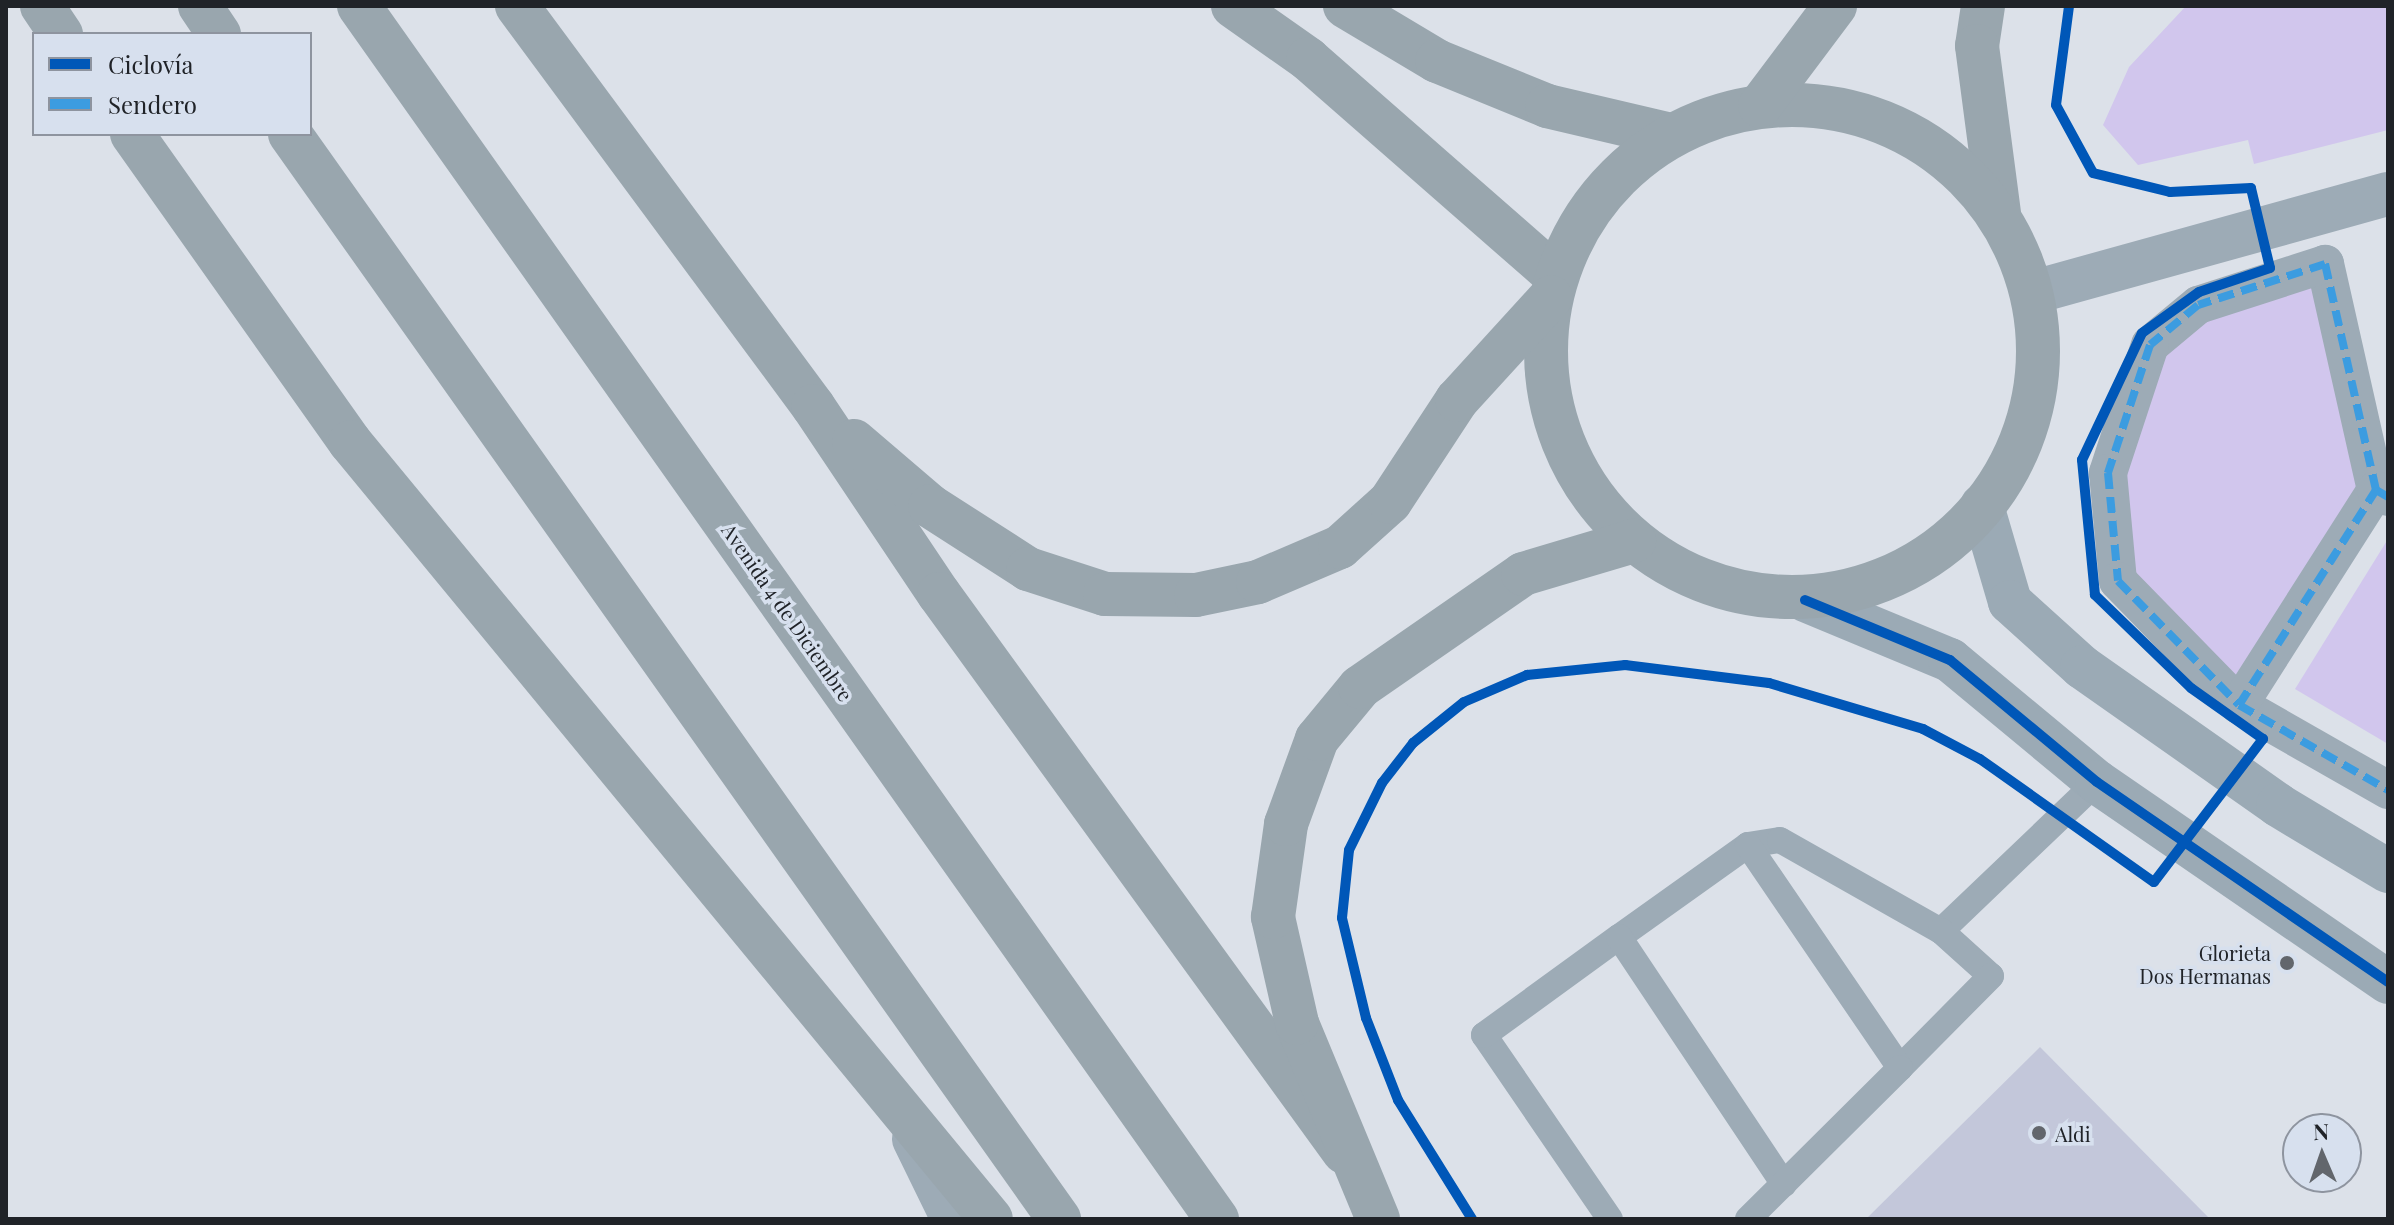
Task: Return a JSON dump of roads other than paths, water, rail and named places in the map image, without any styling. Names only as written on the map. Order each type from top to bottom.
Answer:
[{"type":"main road","points":[[42,6],[60,32]]},
{"type":"main road","points":[[200,6],[218,32]]},
{"type":"main road","name":"Avenida 4 de Diciembre","points":[[359,6],[1217,1219]]},
{"type":"main road","points":[[517,6],[813,406],[939,594],[1344,1152]]},
{"type":"main road","points":[[1233,6],[1308,59],[1554,287]]},
{"type":"main road","points":[[1345,6],[1437,61],[1547,106],[1671,135]]},
{"type":"main road","points":[[1760,106],[1835,6]]},
{"type":"main road","points":[[1805,600],[1882,582],[1982,506],[2025,439],[2037,391],[2034,292],[1999,213],[1977,46],[1983,6]]},
{"type":"main road","points":[[1999,213],[1922,141],[1852,111],[1760,106],[1713,115],[1671,135],[1607,187],[1576,229],[1554,287],[1546,378],[1556,424],[1573,468],[1634,541],[1725,589],[1805,600],[1950,660],[2097,782],[2388,982]]},
{"type":"main road","points":[[133,136],[350,442],[991,1219]]},
{"type":"main road","points":[[291,136],[1059,1219]]},
{"type":"main road","points":[[813,406],[930,506],[1028,569],[1105,594],[1196,595],[1258,582],[1340,547],[1390,502],[1457,400],[1554,287]]},
{"type":"main road","points":[[1982,506],[2010,602],[2051,639],[2278,805],[2388,871]]},
{"type":"main road","points":[[1378,1219],[1344,1152],[1297,1023],[1273,917],[1286,824],[1317,739],[1360,687],[1523,574],[1634,541]]},
{"type":"street","points":[[2034,292],[2388,194]]},
{"type":"street","points":[[2239,705],[2382,494],[2325,264],[2198,305],[2150,345],[2108,473],[2118,581],[2239,705],[2388,790]]},
{"type":"street","points":[[899,1107],[953,1219]]},
{"type":"street","points":[[1344,1152],[1395,1219]]},
{"type":"lane","points":[[1941,931],[2097,782]]},
{"type":"lane","points":[[1610,1219],[1484,1035],[1748,845],[1780,840],[1941,931],[1991,976],[1748,1219]]},
{"type":"lane","points":[[1748,845],[1900,1068]]},
{"type":"lane","points":[[1619,937],[1784,1184]]},
{"type":"place","name":"Glorieta Dos Hermanas","points":[[2287,963]]},
{"type":"place","name":"Aldi","points":[[2039,1133]]}]
